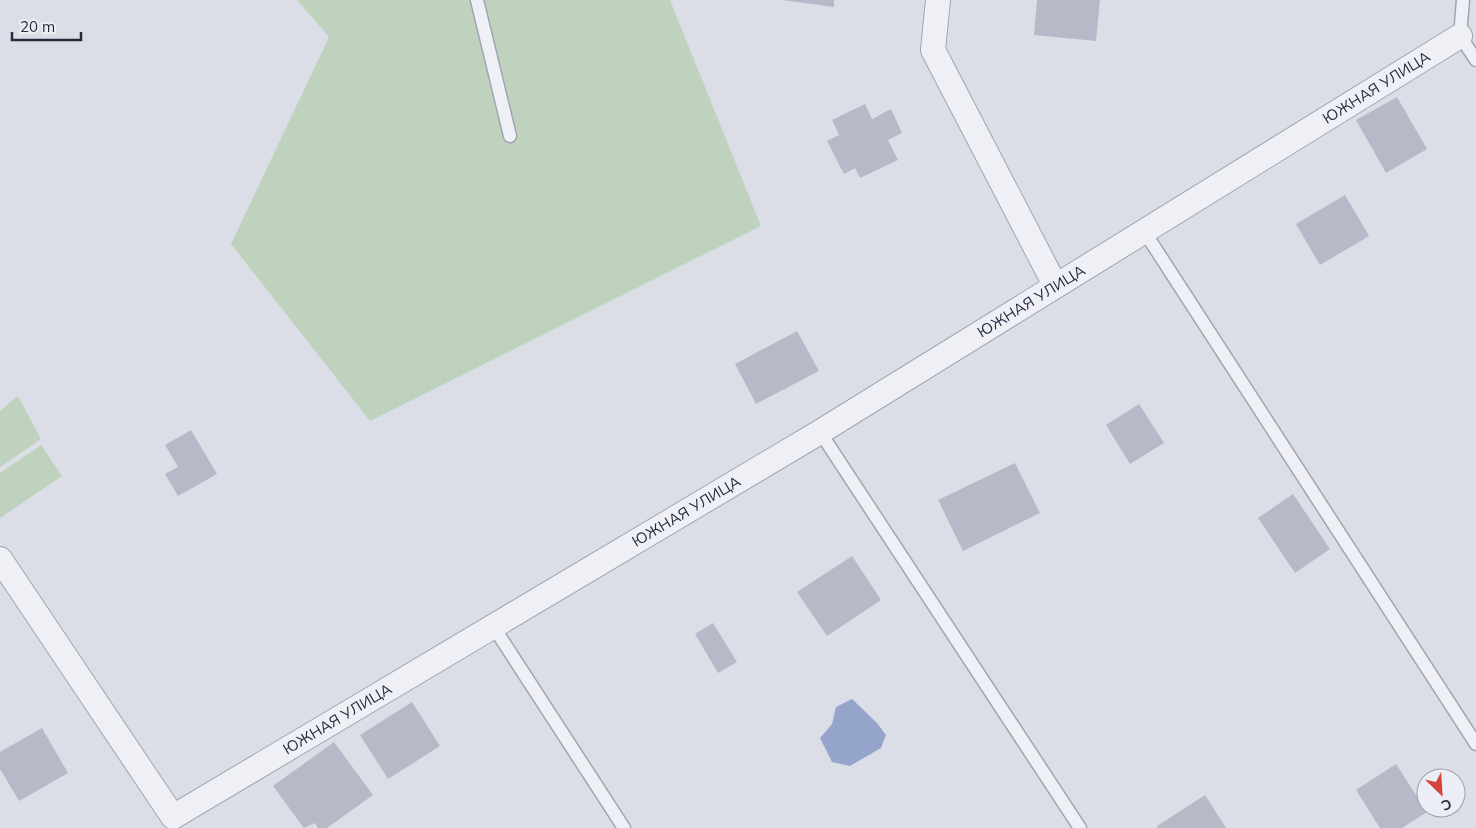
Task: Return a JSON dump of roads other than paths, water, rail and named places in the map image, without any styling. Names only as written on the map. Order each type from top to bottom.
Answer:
[{"type":"street","points":[[938,0],[933,50],[1055,285]]},
{"type":"street","name":"ЮЖНАЯ УЛИЦА","points":[[0,558],[177,822],[493,626],[820,432],[1460,36]]},
{"type":"lane","points":[[477,0],[510,136]]},
{"type":"lane","points":[[1463,0],[1460,36],[1476,60]]},
{"type":"lane","points":[[1144,230],[1476,744]]},
{"type":"lane","points":[[820,432],[1080,828]]},
{"type":"lane","points":[[493,626],[624,828]]},
{"type":"water","points":[[852,699],[877,723],[886,735],[881,748],[850,766],[832,762],[820,738],[832,724],[836,707]]}]
